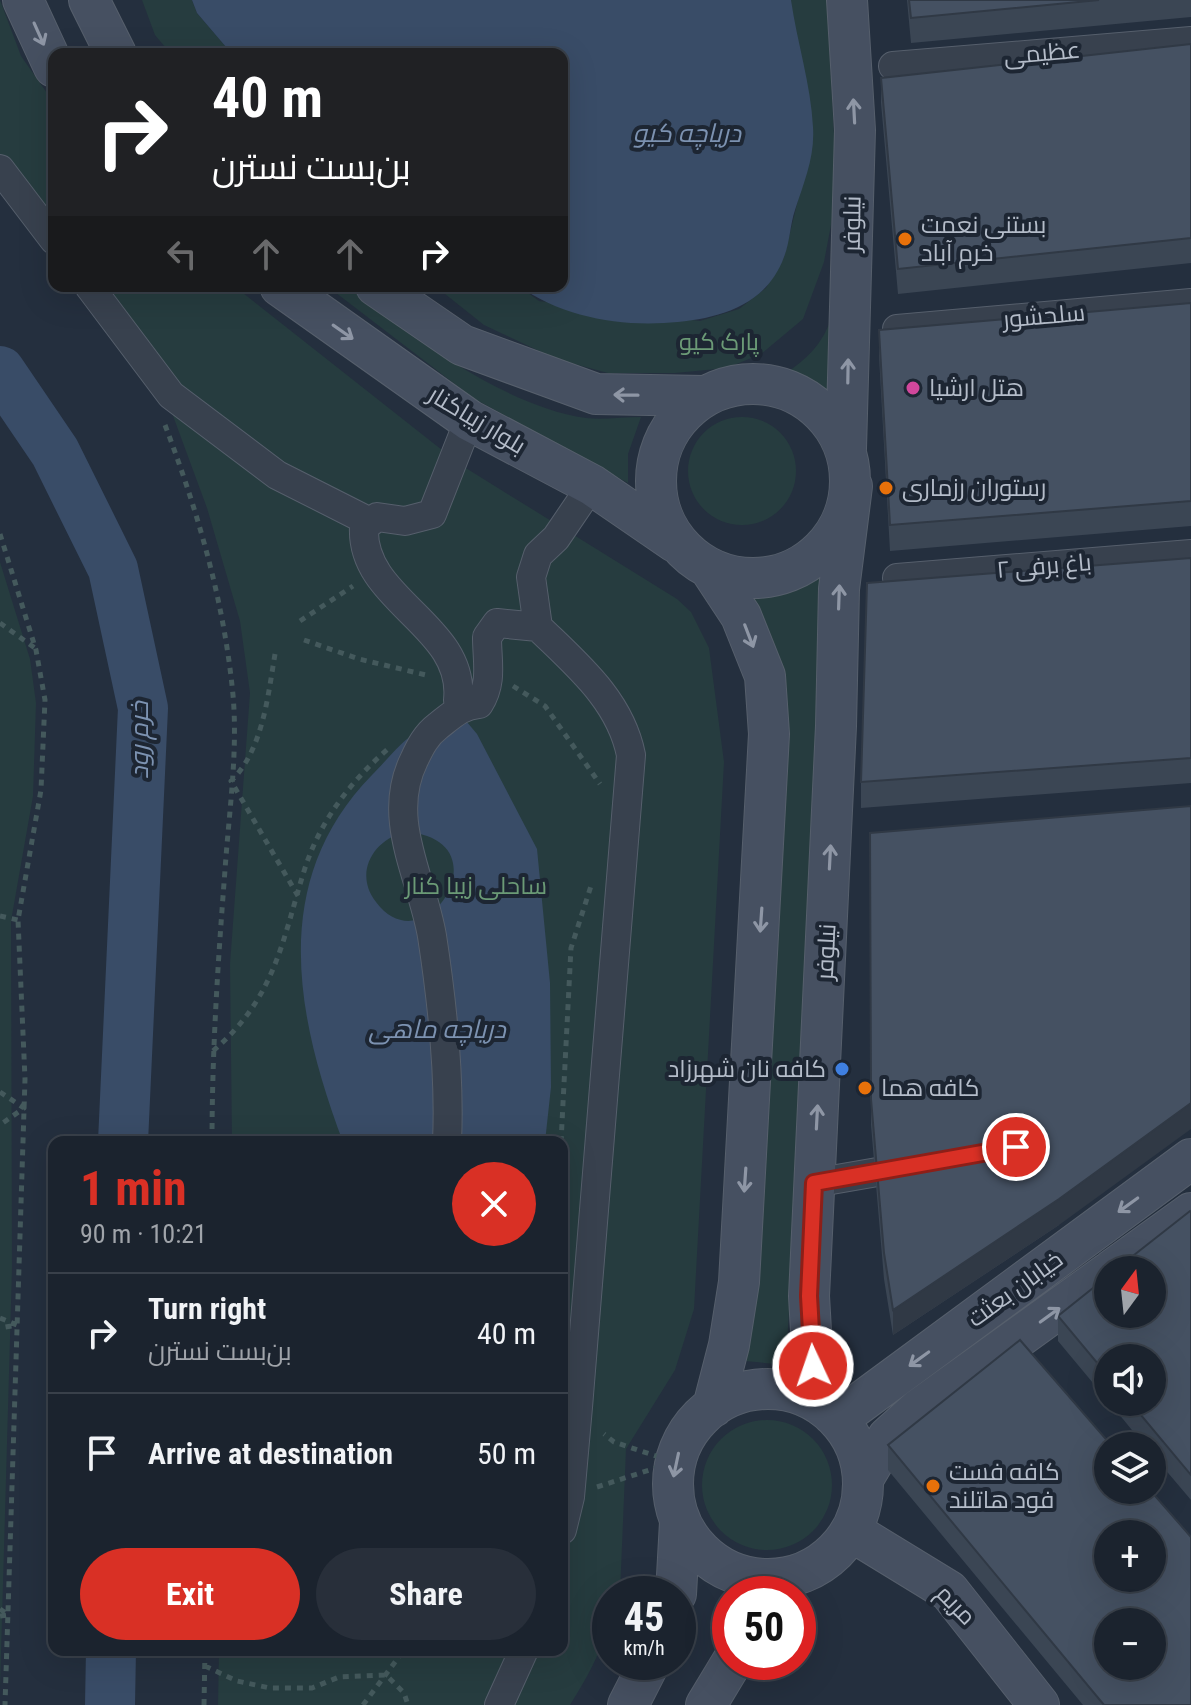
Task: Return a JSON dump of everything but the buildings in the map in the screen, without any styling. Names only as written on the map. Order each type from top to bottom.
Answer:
[{"type":"main road","points":[[23,0],[48,54]]},
{"type":"main road","points":[[89,0],[113,48]]},
{"type":"main road","name":"نیلوفر","points":[[835,1417],[813,1366],[809,1296],[834,772],[839,589],[849,468],[855,130],[847,0]]},
{"type":"main road","name":"بلوار زیباکنار","points":[[288,292],[469,420],[592,485],[694,557]]},
{"type":"main road","points":[[385,292],[462,345],[571,386],[596,394],[704,396]]},
{"type":"main road","points":[[694,557],[740,578],[773,577],[803,565],[828,545],[844,518],[849,468],[833,424],[814,404],[788,390],[761,383],[732,385],[704,396],[682,414],[665,437],[656,465],[660,507],[694,557],[741,616],[765,676],[769,734],[739,1282],[729,1345],[713,1407]]},
{"type":"main road","name":"خیابان بعثت","points":[[835,1417],[1191,1159]]},
{"type":"main road","name":"خیابان بعثت","points":[[1132,1256],[1191,1214]]},
{"type":"main road","name":"خیابان بعثت","points":[[863,1479],[888,1437],[918,1410],[1026,1352],[1094,1287]]},
{"type":"main road","points":[[747,1576],[724,1569],[698,1549],[680,1522],[672,1493],[674,1462],[686,1434],[713,1407],[730,1396],[758,1389],[788,1390],[815,1401],[835,1417],[860,1457],[863,1479],[861,1506],[851,1531],[834,1553],[799,1576]]},
{"type":"main road","points":[[677,1576],[680,1522]]},
{"type":"main road","name":"مریم","points":[[851,1531],[949,1591],[1039,1705]]},
{"type":"main road","points":[[628,1705],[641,1680]]},
{"type":"main road","points":[[706,1705],[721,1680]]},
{"type":"street","name":"عظیمی","points":[[893,66],[1191,41]]},
{"type":"street","points":[[0,169],[48,232]]},
{"type":"street","points":[[94,292],[171,395],[277,475],[370,522]]},
{"type":"street","name":"سلحشور","points":[[897,329],[1191,303]]},
{"type":"street","points":[[461,698],[446,649],[374,572],[363,543],[364,527],[377,517],[405,521],[432,514],[469,420]]},
{"type":"street","points":[[568,1505],[631,755],[627,734],[613,706],[588,676],[538,627],[531,577],[538,555],[556,538],[592,485]]},
{"type":"street","name":"باغ برفی ۲","points":[[897,578],[1191,554]]},
{"type":"street","points":[[461,698],[479,704],[490,677],[487,637],[497,623],[538,627]]},
{"type":"street","points":[[447,1136],[449,1109],[436,972],[427,911],[404,835],[405,778],[431,731],[461,698]]},
{"type":"street","points":[[814,1183],[938,1161]]},
{"type":"street","points":[[499,1705],[521,1656]]},
{"type":"path","points":[[163,419],[197,512],[223,625],[233,696],[231,781],[212,1052],[212,1136]]},
{"type":"path","points":[[0,534],[36,650],[45,700],[41,790],[18,920],[23,989],[24,1108],[5,1705]]},
{"type":"path","points":[[300,621],[374,572]]},
{"type":"path","points":[[0,623],[36,650]]},
{"type":"path","points":[[304,640],[359,659],[443,679],[461,698]]},
{"type":"path","points":[[231,781],[244,769],[257,736],[275,654]]},
{"type":"path","points":[[490,677],[523,690],[545,706],[611,801],[628,816]]},
{"type":"path","points":[[212,1052],[239,1029],[270,976],[284,948],[306,867],[337,804],[370,764],[398,739]]},
{"type":"path","points":[[231,781],[299,896]]},
{"type":"path","points":[[561,1136],[571,948],[593,880]]},
{"type":"path","points":[[0,916],[18,920]]},
{"type":"path","points":[[0,1092],[24,1108]]},
{"type":"path","points":[[0,1125],[24,1108]]},
{"type":"path","points":[[0,1318],[17,1325]]},
{"type":"path","points":[[0,1328],[17,1325]]},
{"type":"path","points":[[578,1407],[614,1442],[674,1462]]},
{"type":"path","points":[[570,1497],[674,1462]]},
{"type":"path","points":[[0,1609],[8,1615]]},
{"type":"path","points":[[0,1616],[8,1615]]},
{"type":"path","points":[[204,1705],[205,1656]]},
{"type":"path","points":[[363,1705],[400,1656]]},
{"type":"path","points":[[205,1666],[237,1681],[270,1688],[312,1688],[339,1677],[386,1675],[404,1693],[408,1705]]},
{"type":"green space","points":[[0,0],[21,56],[48,94],[48,239],[0,181]]},
{"type":"green space","points":[[142,0],[192,0],[197,13],[227,48],[166,48],[155,35]]},
{"type":"green space","name":"پارک کیو","points":[[791,0],[827,0],[837,193],[824,262],[803,319],[761,354],[727,368],[675,373],[608,373],[556,359],[484,325],[443,292],[527,292],[539,301],[700,321],[739,309],[766,288],[784,257],[798,200]]},
{"type":"green space","points":[[846,276],[832,405],[818,392],[782,376],[798,365],[818,344]]},
{"type":"green space","name":"ساحلی زیبا کنار","points":[[91,292],[242,292],[461,465],[677,599],[691,612],[709,648],[724,762],[694,1309],[675,1370],[626,1449],[621,1576],[592,1576],[592,1666],[570,1705],[218,1705],[219,1656],[568,1656],[568,1136],[232,1136],[230,964],[250,693],[240,621],[207,508],[165,394]]},
{"type":"green space","points":[[335,292],[353,292],[361,296],[429,347],[471,373],[539,406],[586,418],[641,417],[628,454],[628,483],[473,398]]},
{"type":"green space","points":[[742,417],[763,421],[780,433],[792,450],[796,471],[792,492],[780,509],[763,521],[742,525],[721,521],[704,509],[692,492],[688,471],[692,450],[704,433],[721,421]]},
{"type":"green space","points":[[0,562],[30,659],[36,703],[33,796],[11,921],[12,1268],[0,1689]]},
{"type":"green space","points":[[820,564],[823,690],[786,1365],[745,1361],[773,646],[747,584],[777,584]]},
{"type":"green space","points":[[767,1420],[792,1425],[813,1439],[827,1460],[832,1485],[827,1510],[813,1531],[792,1545],[767,1550],[742,1545],[721,1531],[707,1510],[702,1485],[707,1460],[721,1439],[742,1425]]},
{"type":"water","name":"دریاچه کیو","points":[[192,0],[791,0],[810,95],[813,138],[808,169],[784,257],[775,275],[751,300],[701,319],[626,323],[588,316],[552,304],[529,292],[568,292],[568,48],[227,48],[197,13]]},
{"type":"water","name":"دریاچه ماهی","points":[[461,715],[477,734],[537,849],[550,983],[551,1087],[546,1136],[341,1136],[313,1047],[304,999],[301,951],[305,905],[317,859],[339,816],[372,775],[414,733]],"holes":[[[404,832],[434,839],[450,854],[454,874],[447,894],[434,911],[416,920],[396,918],[376,902],[367,881],[367,870],[375,851],[393,836]]]},
{"type":"waterway","name":"خرم رود","points":[[0,371],[55,452],[113,569],[143,708],[123,1136]]},
{"type":"waterway","name":"خرم رود","points":[[110,1705],[111,1656]]},
{"type":"place","name":"بستنی نعمت خرم آباد","points":[[905,239]]},
{"type":"place","name":"هتل ارشیا","points":[[913,388]]},
{"type":"place","name":"رستوران رزماری","points":[[886,488]]},
{"type":"place","name":"کافه نان شهرزاد","points":[[842,1069]]},
{"type":"place","name":"کافه هما","points":[[865,1088]]},
{"type":"place","name":"کافه فست فود هاتلند","points":[[933,1486]]},
{"type":"route","points":[[813,1366],[809,1296],[814,1183],[1016,1147]]}]
